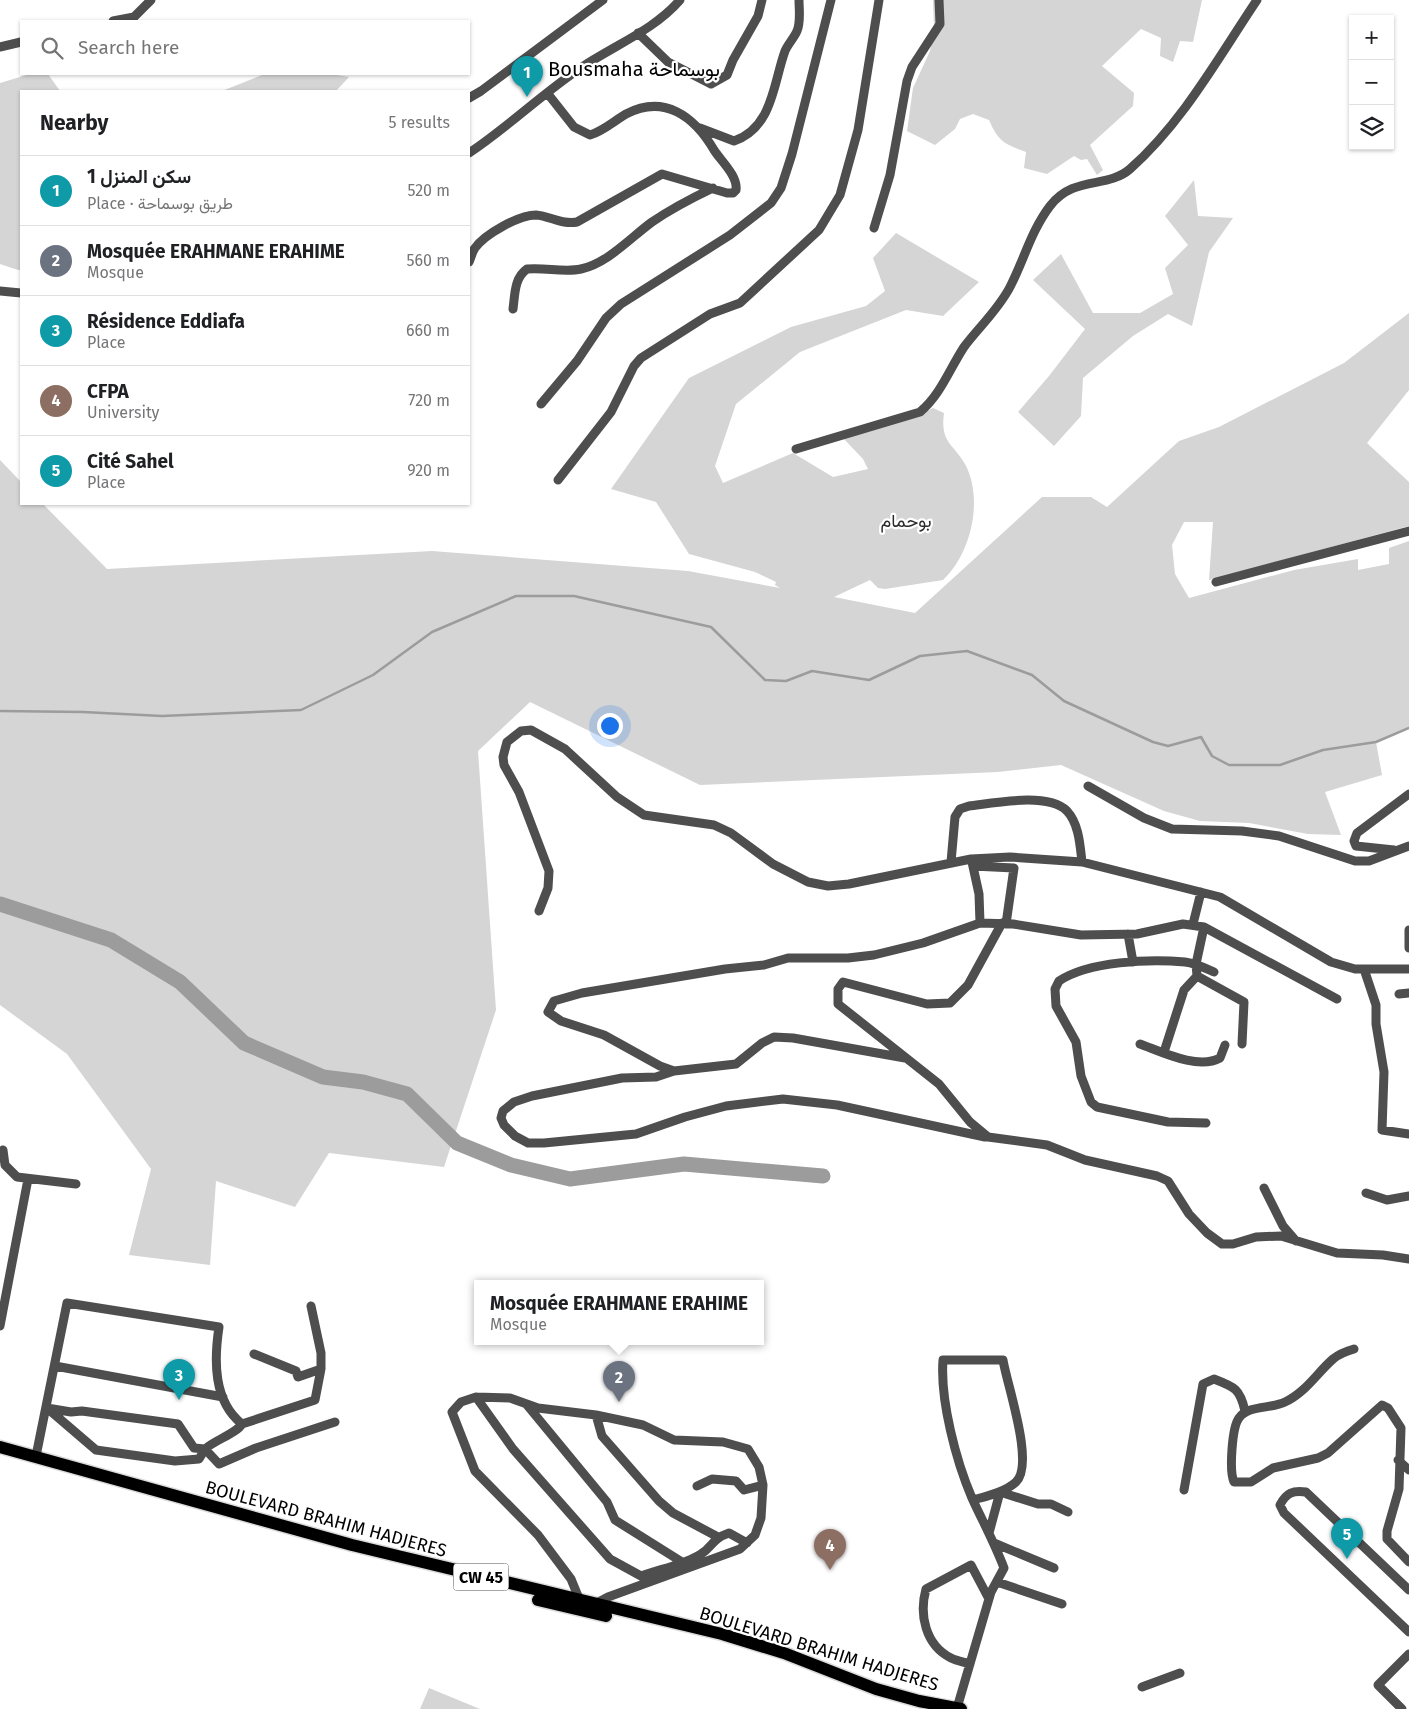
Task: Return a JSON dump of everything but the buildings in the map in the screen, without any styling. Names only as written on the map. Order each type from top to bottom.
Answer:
[{"type":"main road","name":"BOULEVARD BRAHIM HADJERES","points":[[0,1447],[157,1493],[333,1540],[722,1634],[784,1653],[876,1689],[919,1701],[959,1709]]},
{"type":"main road","points":[[0,1455],[55,1469],[153,1500],[351,1553],[587,1602],[748,1650],[875,1696],[917,1709]]},
{"type":"street","points":[[118,20],[134,17],[151,0]]},
{"type":"street","points":[[470,97],[603,0]]},
{"type":"street","points":[[470,152],[582,67],[670,12],[680,0]]},
{"type":"street","points":[[638,33],[668,62],[711,84],[728,75],[733,60],[758,16],[762,0]]},
{"type":"street","points":[[548,94],[574,127],[584,134],[597,133],[625,115],[641,107],[654,104],[667,107],[698,127],[734,141],[743,138],[759,124],[771,101],[786,49],[798,30],[799,0]]},
{"type":"street","points":[[541,404],[577,361],[606,318],[621,304],[730,235],[771,203],[781,188],[792,154],[831,0]]},
{"type":"street","points":[[558,480],[611,412],[634,366],[641,358],[710,314],[740,303],[819,230],[840,195],[858,130],[879,0]]},
{"type":"street","points":[[874,228],[890,175],[906,81],[912,68],[940,24],[939,0]]},
{"type":"street","points":[[796,448],[920,412],[931,403],[964,348],[1000,305],[1010,287],[1030,239],[1049,208],[1059,196],[1072,188],[1116,177],[1129,170],[1183,112],[1257,0]]},
{"type":"street","points":[[0,47],[20,42]]},
{"type":"street","points":[[470,259],[474,248],[486,237],[514,220],[538,215],[569,224],[578,222],[662,174],[733,193],[737,184],[698,127]]},
{"type":"street","points":[[513,309],[516,284],[522,272],[527,269],[571,270],[592,265],[610,255],[653,222],[683,203],[713,188]]},
{"type":"street","points":[[0,291],[20,292]]},
{"type":"street","points":[[1216,582],[1409,531]]},
{"type":"street","points":[[539,911],[548,888],[549,871],[519,792],[504,765],[503,757],[507,742],[521,731],[531,730],[565,749],[617,797],[644,815],[714,825],[732,833],[773,864],[808,882],[828,886],[849,884],[951,862],[1014,868]]},
{"type":"street","points":[[1088,786],[1144,818],[1172,829],[1242,831],[1279,836],[1355,861],[1369,861],[1409,846]]},
{"type":"street","points":[[1397,850],[1356,846],[1354,841],[1356,833],[1409,794]]},
{"type":"street","points":[[951,862],[955,817],[960,809],[969,806],[1031,800],[1057,804],[1068,812],[1079,834],[1082,862]]},
{"type":"street","points":[[988,1137],[970,1122],[939,1084],[838,1004],[838,989],[843,982],[927,1004],[950,1003],[968,984],[1004,924],[1016,857]]},
{"type":"street","points":[[972,863],[1016,857],[1082,862],[1220,897],[1331,962],[1364,970],[1409,970]]},
{"type":"street","points":[[972,863],[980,894],[980,922]]},
{"type":"street","points":[[1193,924],[1201,892]]},
{"type":"street","points":[[674,1071],[660,1066],[604,1035],[561,1021],[548,1012],[554,1001],[582,993],[725,969],[764,965],[788,958],[848,958],[874,955],[923,943],[980,922],[1081,935],[1137,934],[1183,924],[1193,924],[1204,927],[1338,999]]},
{"type":"street","points":[[1164,1052],[1184,990],[1197,976],[1196,964],[1204,927]]},
{"type":"street","points":[[1409,930],[1409,948]]},
{"type":"street","points":[[1128,934],[1133,962]]},
{"type":"street","points":[[1206,1123],[1168,1122],[1097,1107],[1087,1095],[1081,1076],[1076,1042],[1056,1006],[1055,988],[1059,981],[1068,975],[1084,970],[1133,962],[1150,961],[1196,964],[1214,972]]},
{"type":"street","points":[[1364,970],[1376,1005],[1376,1024],[1384,1072],[1382,1130],[1409,1134]]},
{"type":"street","points":[[1197,976],[1244,1002],[1242,1044]]},
{"type":"street","points":[[1399,994],[1409,993]]},
{"type":"street","points":[[905,1058],[793,1038],[774,1037],[762,1043],[736,1064],[674,1071],[656,1077],[622,1078],[532,1096],[514,1102],[503,1111],[501,1118],[504,1126],[515,1136],[528,1143],[544,1143],[636,1134],[726,1106],[783,1099],[836,1105],[988,1137],[1047,1145],[1085,1160],[1157,1176],[1168,1181],[1189,1214],[1207,1233],[1222,1244],[1234,1244],[1256,1237],[1281,1236],[1337,1253],[1409,1258]]},
{"type":"street","points":[[1140,1044],[1200,1062],[1214,1061],[1220,1058],[1225,1045]]},
{"type":"street","points":[[3,1150],[5,1165],[17,1177],[76,1184]]},
{"type":"street","points":[[0,1326],[28,1179]]},
{"type":"street","points":[[1264,1188],[1283,1226],[1298,1242]]},
{"type":"street","points":[[1366,1193],[1387,1200],[1409,1196]]},
{"type":"street","points":[[36,1456],[47,1408],[66,1303],[219,1326],[215,1352],[216,1370],[223,1397],[230,1413],[242,1424]]},
{"type":"street","points":[[47,1408],[96,1450],[175,1461],[199,1459],[205,1449],[215,1440],[240,1429],[242,1424],[315,1400],[321,1369],[321,1353],[311,1306]]},
{"type":"street","points":[[1354,1348],[1335,1357],[1305,1388],[1285,1402],[1244,1412],[1237,1420],[1231,1476],[1234,1482],[1251,1482],[1274,1468],[1318,1458],[1328,1453],[1382,1405],[1388,1408],[1401,1428],[1398,1489],[1387,1531],[1387,1539],[1409,1562]]},
{"type":"street","points":[[254,1354],[296,1370],[298,1377],[321,1369]]},
{"type":"street","points":[[959,1709],[989,1599],[1004,1568],[973,1500],[949,1419],[942,1380],[943,1360],[1003,1360],[1023,1448],[1022,1469],[1017,1481],[1000,1492],[973,1500]]},
{"type":"street","points":[[55,1366],[223,1397]]},
{"type":"street","points":[[1184,1490],[1203,1384],[1214,1379],[1230,1385],[1238,1391],[1244,1412]]},
{"type":"street","points":[[476,1397],[513,1449],[610,1559],[641,1576],[702,1554],[718,1537],[729,1533],[747,1543]]},
{"type":"street","points":[[476,1397],[510,1398],[538,1408],[642,1425],[674,1440],[723,1442],[748,1449],[759,1467],[763,1485],[761,1518],[755,1535],[740,1549],[587,1602],[538,1535],[475,1471],[452,1412],[461,1402],[476,1397]]},
{"type":"street","points":[[525,1402],[607,1502],[615,1520],[682,1562]]},
{"type":"street","points":[[47,1408],[178,1424],[194,1448],[205,1449],[219,1464],[256,1448],[335,1422]]},
{"type":"street","points":[[596,1416],[602,1436],[659,1501],[673,1513],[718,1537]]},
{"type":"street","points":[[1398,1460],[1409,1470]]},
{"type":"street","points":[[697,1486],[712,1479],[736,1481],[744,1490],[763,1485]]},
{"type":"street","points":[[1409,1590],[1306,1492],[1297,1491],[1285,1496],[1280,1505],[1284,1513],[1409,1632]]},
{"type":"street","points":[[1000,1492],[1038,1504],[1051,1504],[1068,1512]]},
{"type":"street","points":[[989,1533],[1000,1492]]},
{"type":"street","points":[[994,1544],[1054,1568]]},
{"type":"street","points":[[970,1664],[950,1658],[935,1644],[923,1624],[922,1601],[926,1588],[971,1566],[989,1599]]},
{"type":"street","points":[[997,1582],[1062,1604]]},
{"type":"street","points":[[1402,1709],[1378,1685],[1409,1654]]},
{"type":"street","points":[[1142,1686],[1180,1673]]},
{"type":"green space","points":[[933,0],[1202,0],[1193,42],[1180,41],[1173,62],[1160,56],[1161,38],[1141,29],[1102,66],[1134,93],[1133,106],[1090,145],[1103,170],[1097,175],[1087,159],[1081,160],[1074,156],[1047,174],[1024,168],[1026,152],[1012,147],[1003,141],[995,133],[989,120],[973,114],[960,119],[955,129],[935,145],[907,131],[913,88],[930,51],[934,28]]},
{"type":"green space","points":[[27,75],[49,75],[59,90],[20,90],[20,270],[0,264],[0,83]]},
{"type":"green space","points":[[262,75],[337,75],[349,77],[337,90],[225,90]]},
{"type":"green space","points":[[1194,180],[1198,216],[1233,218],[1209,252],[1192,326],[1168,314],[1133,336],[1083,378],[1081,416],[1054,446],[1018,412],[1049,376],[1085,329],[1033,280],[1061,254],[1093,313],[1140,313],[1173,294],[1165,268],[1188,245],[1165,216]]},
{"type":"green space","name":"بوحمام","points":[[896,233],[979,282],[943,316],[906,310],[800,352],[736,404],[715,466],[723,483],[793,453],[833,477],[868,469],[863,459],[843,438],[913,418],[933,408],[944,413],[943,423],[946,437],[965,464],[971,478],[974,493],[972,525],[961,556],[943,580],[885,589],[878,588],[870,580],[834,597],[915,613],[1042,497],[1091,497],[1107,507],[1179,441],[1219,427],[1344,363],[1409,313],[1409,390],[1367,443],[1409,482],[1409,526],[1209,580],[1213,522],[1184,522],[1172,545],[1175,574],[1189,598],[1294,570],[1358,559],[1358,570],[1389,564],[1389,548],[1409,541],[1409,728],[1376,742],[1382,775],[1325,792],[1341,835],[1308,834],[1249,823],[1200,821],[1164,811],[1061,765],[998,772],[700,785],[530,702],[478,751],[496,1010],[444,1167],[329,1153],[295,1207],[216,1181],[210,1265],[129,1255],[151,1169],[67,1054],[0,1005],[0,460],[20,481],[20,505],[44,505],[107,569],[432,551],[688,571],[780,588],[775,585],[776,582],[755,572],[689,554],[656,502],[611,489],[689,378],[791,327],[866,306],[885,291],[873,258]]},
{"type":"green space","points":[[429,1688],[480,1709],[420,1709]]},
{"type":"waterway","points":[[0,711],[83,712],[162,716],[301,710],[373,675],[432,632],[516,596],[574,596],[711,627],[765,680],[786,681],[812,671],[869,680],[920,656],[967,651],[1032,675],[1064,701],[1153,742],[1168,746],[1201,737],[1212,756],[1229,765],[1280,765],[1323,750],[1376,742],[1409,728]]},
{"type":"waterway","points":[[0,904],[111,940],[180,982],[244,1043],[323,1077],[363,1082],[407,1094],[457,1143],[511,1165],[570,1179],[684,1164],[823,1176]]},
{"type":"place","name":"سكن المنزل 1","points":[[527,97]]},
{"type":"place","name":"Résidence Eddiafa","points":[[179,1400]]},
{"type":"place","name":"Mosquée ERAHMANE ERAHIME","points":[[619,1402]]},
{"type":"place","name":"Cité Sahel","points":[[1347,1559]]},
{"type":"place","name":"CFPA","points":[[830,1570]]},
{"type":"district","name":"Bousmaha بوسماحة","points":[[634,69]]}]
